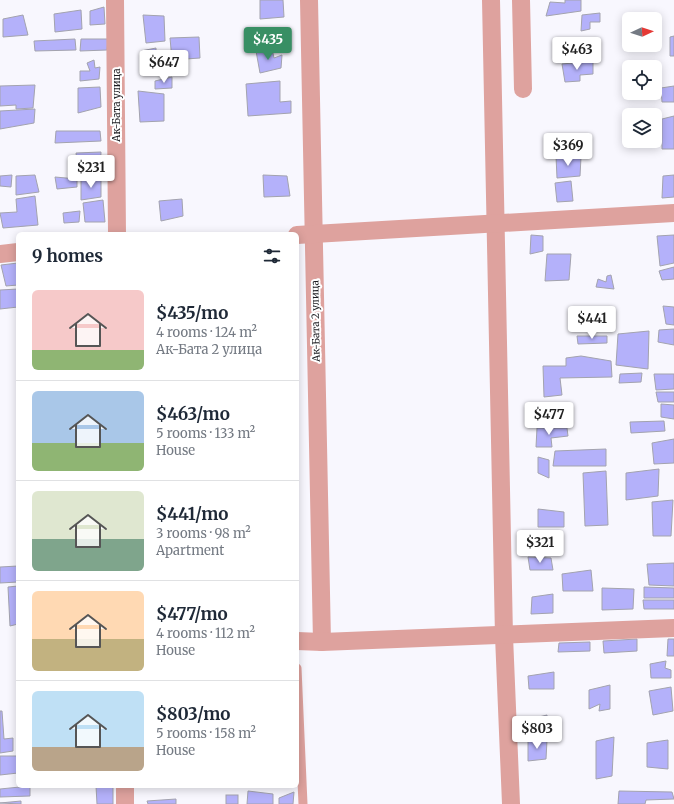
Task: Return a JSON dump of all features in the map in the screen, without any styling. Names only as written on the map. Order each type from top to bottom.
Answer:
[{"type":"street","name":"Ак-Бата улица","points":[[115,0],[117,232]]},
{"type":"street","name":"Ак-Бата 2 улица","points":[[308,0],[305,235],[322,642]]},
{"type":"street","points":[[491,0],[504,636],[511,804]]},
{"type":"street","points":[[521,0],[523,89]]},
{"type":"street","points":[[305,235],[674,213]]},
{"type":"street","points":[[0,254],[16,252]]},
{"type":"street","points":[[299,641],[322,642],[504,636],[674,628]]},
{"type":"street","points":[[125,788],[125,804]]},
{"type":"lane","points":[[299,713],[303,804]]},
{"type":"building","points":[[260,0],[283,0],[284,17],[260,19]]},
{"type":"building","points":[[565,0],[581,0],[581,11],[546,16],[550,2],[565,3]]},
{"type":"building","points":[[104,7],[105,24],[90,25],[90,11]]},
{"type":"building","points":[[81,10],[82,29],[55,32],[54,14]]},
{"type":"building","points":[[600,13],[600,22],[590,22],[590,29],[581,31],[582,15]]},
{"type":"building","points":[[23,15],[28,35],[3,37],[3,19]]},
{"type":"building","points":[[143,15],[164,16],[165,41],[146,43]]},
{"type":"building","points":[[674,36],[674,56],[670,56],[670,37]]},
{"type":"building","points":[[199,37],[200,58],[172,60],[170,38]]},
{"type":"building","points":[[75,39],[76,50],[35,51],[34,41]]},
{"type":"building","points":[[81,39],[108,39],[107,50],[80,51]]},
{"type":"building","points":[[156,48],[156,66],[141,68],[141,51]]},
{"type":"building","points":[[272,49],[274,58],[282,55],[281,68],[260,73],[256,51]]},
{"type":"building","points":[[94,60],[95,68],[100,67],[99,79],[80,81],[80,71],[90,71],[87,63]]},
{"type":"building","points":[[593,61],[593,74],[580,75],[580,81],[565,82],[562,64]]},
{"type":"building","points":[[172,77],[172,88],[155,89],[155,81]]},
{"type":"building","points":[[280,81],[280,102],[291,101],[291,113],[248,116],[246,84]]},
{"type":"building","points":[[35,85],[33,108],[16,109],[16,105],[0,106],[0,86]]},
{"type":"building","points":[[674,86],[674,102],[662,102],[662,88]]},
{"type":"building","points":[[100,87],[101,107],[78,113],[78,88]]},
{"type":"building","points":[[138,91],[164,94],[164,121],[140,122]]},
{"type":"building","points":[[35,109],[34,123],[0,129],[0,111]]},
{"type":"building","points":[[674,116],[674,149],[662,149],[662,119]]},
{"type":"building","points":[[56,131],[100,131],[101,141],[55,143]]},
{"type":"building","points":[[574,134],[577,149],[559,151],[556,135]]},
{"type":"building","points":[[101,152],[100,173],[79,177],[76,153]]},
{"type":"building","points":[[556,156],[581,157],[580,176],[557,178]]},
{"type":"building","points":[[12,175],[11,187],[0,186],[0,176]]},
{"type":"building","points":[[35,175],[39,192],[16,195],[16,176]]},
{"type":"building","points":[[263,175],[287,176],[290,196],[264,197]]},
{"type":"building","points":[[674,175],[674,197],[662,198],[663,176]]},
{"type":"building","points":[[55,177],[77,179],[77,187],[57,189]]},
{"type":"building","points":[[101,178],[101,197],[81,200],[81,180]]},
{"type":"building","points":[[571,181],[573,201],[557,202],[555,183]]},
{"type":"building","points":[[35,196],[38,225],[3,228],[0,213],[17,212],[16,199]]},
{"type":"building","points":[[182,199],[183,216],[161,221],[159,201]]},
{"type":"building","points":[[103,200],[105,222],[85,222],[83,203]]},
{"type":"building","points":[[80,211],[79,222],[64,223],[63,213]]},
{"type":"building","points":[[531,235],[543,236],[543,251],[530,254]]},
{"type":"building","points":[[674,235],[674,263],[660,266],[657,236]]},
{"type":"building","points":[[547,254],[571,254],[569,280],[545,281]]},
{"type":"building","points":[[16,263],[16,285],[6,286],[1,265]]},
{"type":"building","points":[[674,267],[674,279],[662,280],[659,271]]},
{"type":"building","points":[[611,275],[614,289],[596,287],[598,279],[606,282],[607,276]]},
{"type":"building","points":[[16,289],[16,307],[0,309],[0,290]]},
{"type":"building","points":[[663,306],[674,307],[674,325],[666,324]]},
{"type":"building","points":[[674,329],[674,345],[658,342],[659,330]]},
{"type":"building","points":[[649,331],[648,369],[616,365],[618,334]]},
{"type":"building","points":[[577,336],[607,336],[607,343],[578,344]]},
{"type":"building","points":[[581,356],[611,361],[612,377],[560,378],[562,395],[544,397],[543,366],[566,366],[566,358]]},
{"type":"building","points":[[642,373],[641,382],[619,383],[620,374]]},
{"type":"building","points":[[654,374],[674,374],[674,389],[656,390]]},
{"type":"building","points":[[656,392],[674,392],[674,402],[658,402]]},
{"type":"building","points":[[661,404],[674,405],[674,419],[661,417]]},
{"type":"building","points":[[664,421],[665,431],[631,433],[630,422]]},
{"type":"building","points":[[537,428],[567,428],[568,436],[551,438],[552,447],[536,447]]},
{"type":"building","points":[[674,439],[674,463],[654,464],[652,443]]},
{"type":"building","points":[[606,449],[606,466],[553,466],[555,451]]},
{"type":"building","points":[[538,457],[549,460],[549,478],[538,473]]},
{"type":"building","points":[[659,469],[658,496],[626,500],[626,473]]},
{"type":"building","points":[[606,471],[608,525],[585,526],[583,473]]},
{"type":"building","points":[[673,500],[671,536],[653,536],[652,502]]},
{"type":"building","points":[[538,509],[564,512],[564,527],[538,527]]},
{"type":"building","points":[[528,557],[551,558],[553,570],[530,570]]},
{"type":"building","points":[[674,563],[674,586],[649,585],[647,564]]},
{"type":"building","points":[[16,566],[16,582],[0,583],[0,567]]},
{"type":"building","points":[[591,570],[593,591],[563,591],[562,574]]},
{"type":"building","points":[[16,586],[16,624],[10,626],[8,587]]},
{"type":"building","points":[[644,587],[674,588],[674,598],[644,598]]},
{"type":"building","points":[[602,588],[634,589],[633,609],[602,610]]},
{"type":"building","points":[[553,594],[553,613],[531,614],[532,597]]},
{"type":"building","points":[[643,600],[674,600],[674,609],[644,609]]},
{"type":"building","points":[[637,639],[637,651],[604,653],[603,641]]},
{"type":"building","points":[[668,639],[674,639],[674,656],[667,656]]},
{"type":"building","points":[[590,642],[590,651],[558,652],[559,643]]},
{"type":"building","points":[[666,661],[665,668],[671,670],[671,678],[651,678],[650,664]]},
{"type":"building","points":[[554,672],[554,689],[529,689],[528,676]]},
{"type":"building","points":[[610,685],[610,709],[599,711],[600,704],[589,709],[589,690]]},
{"type":"building","points":[[671,687],[673,711],[653,715],[649,691]]},
{"type":"building","points":[[0,711],[2,711],[4,739],[13,738],[13,751],[0,753]]},
{"type":"building","points":[[547,715],[547,735],[527,737],[527,720]]},
{"type":"building","points":[[614,737],[612,776],[596,779],[596,741]]},
{"type":"building","points":[[547,740],[546,759],[528,761],[528,741]]},
{"type":"building","points":[[668,740],[668,769],[647,767],[647,743]]},
{"type":"building","points":[[0,756],[16,756],[16,773],[0,775]]},
{"type":"building","points":[[30,788],[30,796],[0,797],[0,789]]},
{"type":"building","points":[[96,788],[113,788],[113,804],[97,804]]},
{"type":"building","points":[[248,791],[273,794],[273,804],[247,804]]},
{"type":"building","points":[[619,791],[672,792],[674,799],[646,800],[645,804],[618,804]]},
{"type":"building","points":[[294,792],[293,804],[279,804],[279,798]]},
{"type":"building","points":[[226,795],[238,795],[238,804],[226,804]]},
{"type":"building","points":[[176,799],[176,804],[148,804],[147,801]]},
{"type":"building","points":[[21,801],[21,804],[0,803]]}]
